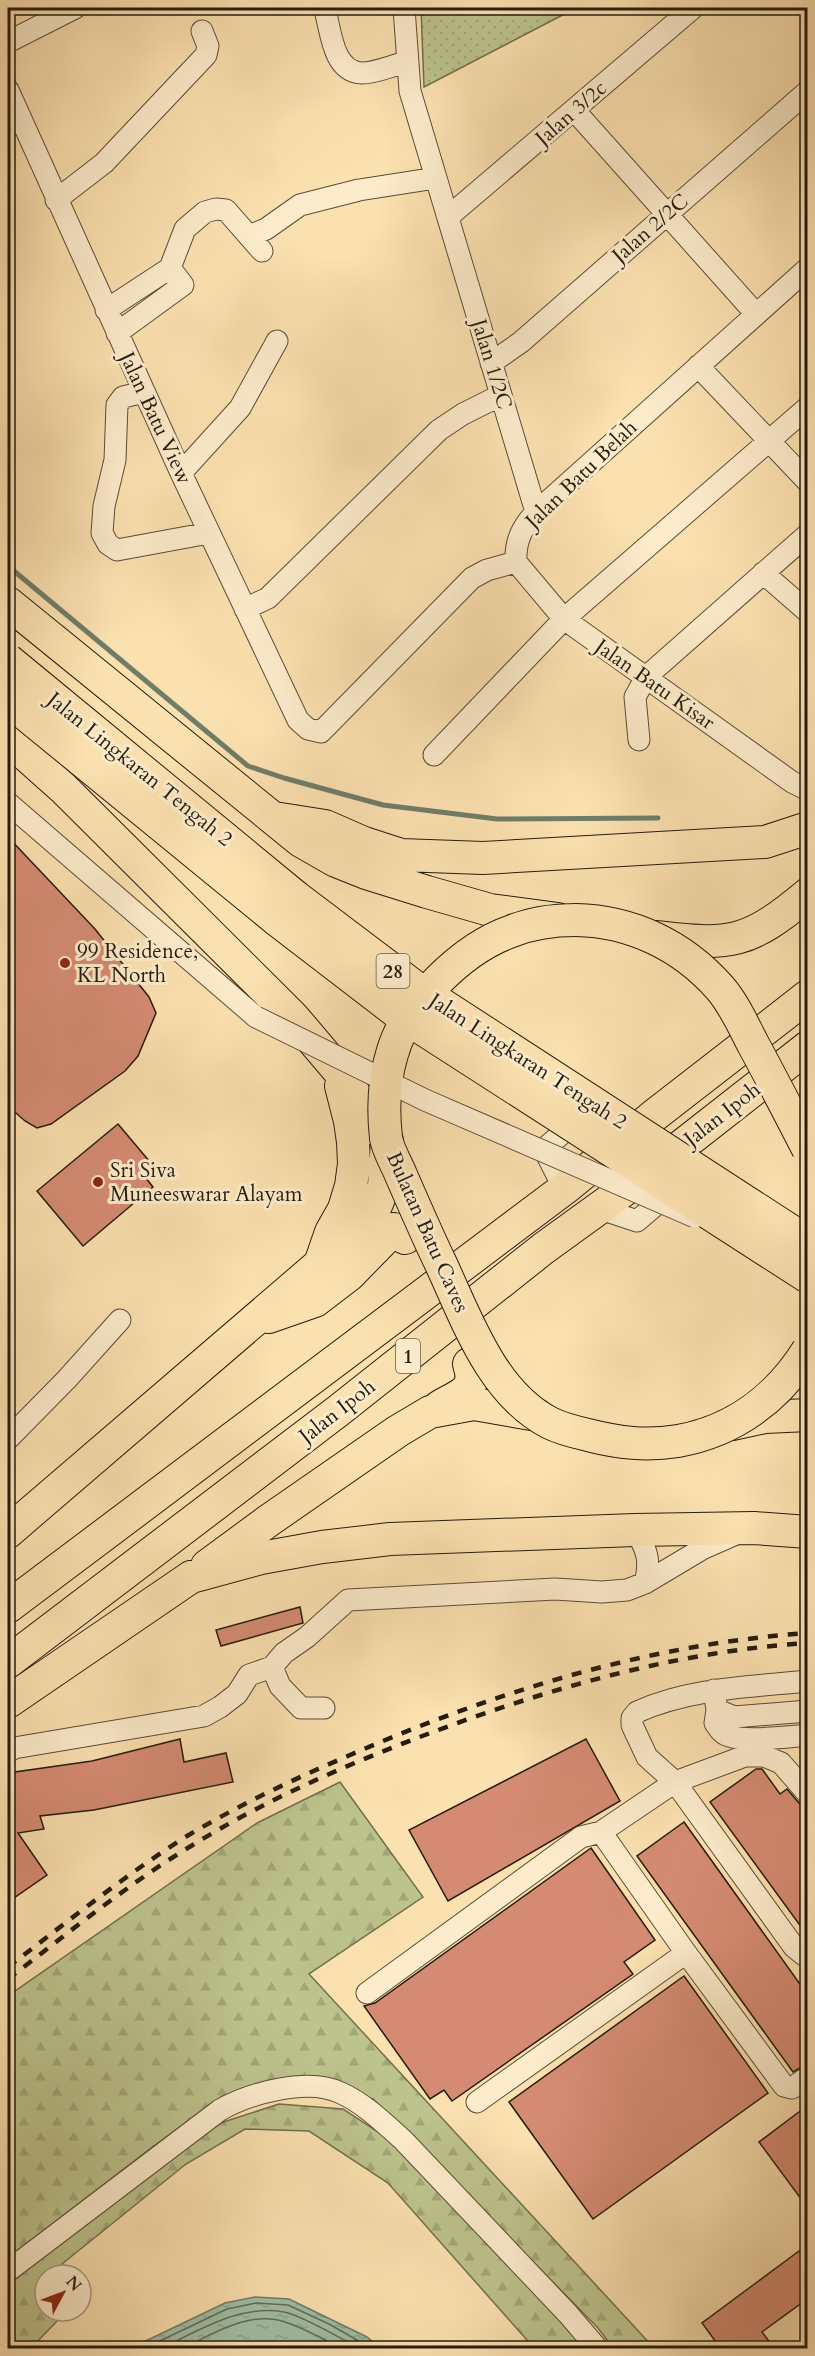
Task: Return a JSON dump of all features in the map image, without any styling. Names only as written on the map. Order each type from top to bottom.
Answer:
[{"type":"highway","points":[[8,603],[301,841],[336,861],[366,873],[490,910],[571,920]]},
{"type":"highway","name":"Jalan Lingkaran Tengah 2","points":[[8,660],[296,897],[415,987],[807,1242]]},
{"type":"highway","name":"Jalan Lingkaran Tengah 2","points":[[8,700],[276,920],[398,1013],[807,1277]]},
{"type":"highway","points":[[8,739],[63,788],[134,857],[293,1017],[338,1070],[387,1142],[384,1186],[373,1213],[350,1245],[320,1264],[8,1532]]},
{"type":"highway","points":[[273,818],[325,826],[364,843],[401,855],[443,858],[483,858],[765,842],[807,828]]},
{"type":"highway","points":[[655,937],[699,942],[732,940],[773,922],[807,894]]},
{"type":"highway","name":"Bulatan Batu Caves","points":[[807,1149],[735,1011],[721,989],[692,962],[655,937],[612,923],[571,920],[528,926],[495,938],[465,957],[443,976],[412,1012],[392,1051],[387,1074],[387,1142],[424,1228],[494,1373],[537,1415],[566,1429],[616,1442],[637,1445],[696,1438],[732,1424],[756,1408],[793,1371],[807,1350]]},
{"type":"highway","name":"Jalan Ipoh","points":[[8,1607],[564,1189],[807,996]]},
{"type":"highway","name":"Jalan Ipoh","points":[[8,1662],[338,1411],[544,1248],[686,1142],[807,1047]]},
{"type":"highway","points":[[320,1264],[331,1232],[345,1209],[354,1164],[350,1121],[338,1070]]},
{"type":"highway","points":[[8,1702],[192,1577],[314,1488],[398,1431],[471,1386],[473,1379],[469,1364],[405,1238],[401,1231],[394,1229],[349,1275],[315,1301],[252,1323]]},
{"type":"highway","points":[[430,1412],[474,1404],[537,1415]]},
{"type":"highway","points":[[732,1424],[765,1417],[807,1414]]},
{"type":"highway","points":[[192,1577],[282,1554],[390,1539],[754,1528],[807,1532]]},
{"type":"street","points":[[8,42],[75,8]]},
{"type":"street","points":[[328,8],[326,14],[338,58],[350,70],[362,73],[407,62]]},
{"type":"street","name":"Jalan 1/2C","points":[[404,8],[410,91],[536,512]]},
{"type":"street","name":"Jalan 3/2c","points":[[448,217],[693,8]]},
{"type":"street","points":[[56,200],[112,155],[206,56],[208,46],[202,30]]},
{"type":"street","name":"Jalan Batu View","points":[[8,90],[181,473],[298,720],[308,729],[321,732],[472,578],[487,570],[516,562]]},
{"type":"street","name":"Jalan 2/2C","points":[[491,363],[521,342],[807,92]]},
{"type":"street","points":[[574,110],[756,314]]},
{"type":"street","points":[[106,310],[170,268],[185,229],[205,212],[216,209],[226,210],[255,243],[266,228],[300,205],[359,190],[436,178]]},
{"type":"street","points":[[117,333],[183,285],[170,268]]},
{"type":"street","name":"Jalan Batu Belah","points":[[516,562],[517,539],[536,512],[807,268]]},
{"type":"street","points":[[181,473],[240,408],[277,341]]},
{"type":"street","points":[[698,366],[807,482]]},
{"type":"street","points":[[144,392],[123,397],[117,405],[115,460],[104,506],[102,533],[108,544],[117,550],[209,532]]},
{"type":"street","points":[[245,609],[268,598],[439,429],[501,395]]},
{"type":"street","points":[[434,755],[564,619],[807,407]]},
{"type":"street","points":[[639,740],[635,698],[646,677],[807,534]]},
{"type":"street","name":"Jalan Batu Kisar","points":[[516,562],[564,619],[792,782],[807,790]]},
{"type":"street","points":[[763,573],[807,612]]},
{"type":"street","points":[[8,803],[256,1017],[425,1100],[752,1242]]},
{"type":"street","points":[[564,1189],[544,1149],[598,1103],[656,1114]]},
{"type":"street","points":[[8,1439],[67,1379],[120,1320]]},
{"type":"street","points":[[8,1752],[14,1748],[204,1716],[237,1694],[249,1675],[272,1667],[284,1653],[307,1637],[348,1600],[555,1589],[602,1592],[627,1590],[645,1583],[702,1549],[754,1528]]},
{"type":"street","points":[[635,1530],[649,1555],[649,1568],[645,1583]]},
{"type":"street","points":[[272,1667],[280,1686],[301,1708],[324,1708]]},
{"type":"street","points":[[807,1681],[649,1707],[637,1712],[632,1718],[632,1725],[647,1757],[675,1782],[794,1947],[804,1955],[807,1954]]},
{"type":"street","points":[[719,1696],[734,1717],[807,1710]]},
{"type":"street","points":[[719,1696],[715,1723],[729,1736],[763,1738],[807,1735]]},
{"type":"street","points":[[367,1993],[581,1837],[601,1832],[675,1782],[745,1756],[764,1756],[780,1764],[807,1794]]},
{"type":"street","points":[[601,1832],[784,2086],[792,2088],[807,2077]]},
{"type":"street","points":[[477,2102],[686,1953]]},
{"type":"street","points":[[8,2271],[220,2110],[241,2099],[260,2093],[326,2088],[340,2092],[359,2103],[379,2117],[404,2141],[568,2314],[597,2349]]},
{"type":"green space","points":[[421,8],[576,8],[424,87]]},
{"type":"green space","points":[[340,1782],[423,1897],[309,1974],[654,2348],[613,2348],[598,2328],[373,2099],[300,2077],[223,2096],[8,2258],[8,1996],[257,1823]]},
{"type":"green space","points":[[279,2104],[343,2109],[386,2137],[588,2348],[534,2348],[388,2183],[309,2131],[245,2129],[186,2164],[63,2263],[36,2263],[211,2126]]},
{"type":"green space","points":[[33,2265],[33,2323],[55,2323],[31,2348],[8,2339],[8,2285]]},
{"type":"water","points":[[255,2297],[289,2299],[367,2337],[380,2348],[131,2348],[225,2303]]},
{"type":"building","name":"99 Residence, KL North","points":[[8,837],[95,929],[149,997],[156,1013],[138,1056],[125,1071],[51,1124],[37,1128],[8,1106]]},
{"type":"building","name":"Sri Siva Muneeswarar Alayam","points":[[118,1124],[155,1168],[145,1177],[153,1187],[83,1246],[37,1191]]},
{"type":"building","points":[[300,1607],[303,1623],[221,1646],[216,1630]]},
{"type":"building","points":[[180,1739],[184,1762],[226,1753],[233,1782],[94,1810],[40,1816],[44,1829],[18,1833],[47,1875],[8,1902],[8,1773],[92,1761]]},
{"type":"building","points":[[586,1739],[620,1801],[448,1901],[409,1830]]},
{"type":"building","points":[[756,1769],[762,1769],[780,1794],[787,1789],[799,1803],[807,1806],[807,1935],[710,1802]]},
{"type":"building","points":[[684,1822],[807,1994],[807,2064],[793,2072],[637,1856]]},
{"type":"building","points":[[591,1848],[655,1940],[624,1962],[633,1974],[452,2101],[444,2090],[430,2099],[364,2006],[375,2003]]},
{"type":"building","points":[[684,1976],[768,2093],[593,2219],[509,2102]]},
{"type":"building","points":[[807,2106],[807,2207],[759,2142]]},
{"type":"building","points":[[799,2251],[807,2262],[807,2299],[762,2332],[775,2349],[721,2349],[702,2323]]},
{"type":"waterway","points":[[8,566],[248,766],[383,805],[497,819],[658,818]]},
{"type":"railway","points":[[8,1967],[118,1883],[187,1836],[288,1783],[405,1732],[460,1711],[574,1674],[690,1648],[808,1633]]},
{"type":"railway","points":[[8,1979],[121,1893],[191,1846],[279,1797],[371,1756],[478,1716],[571,1686],[712,1654],[808,1643]]},
{"type":"place","name":"99 Residence, KL North","points":[[65,963]]},
{"type":"place","name":"Sri Siva Muneeswarar Alayam","points":[[98,1182]]}]
